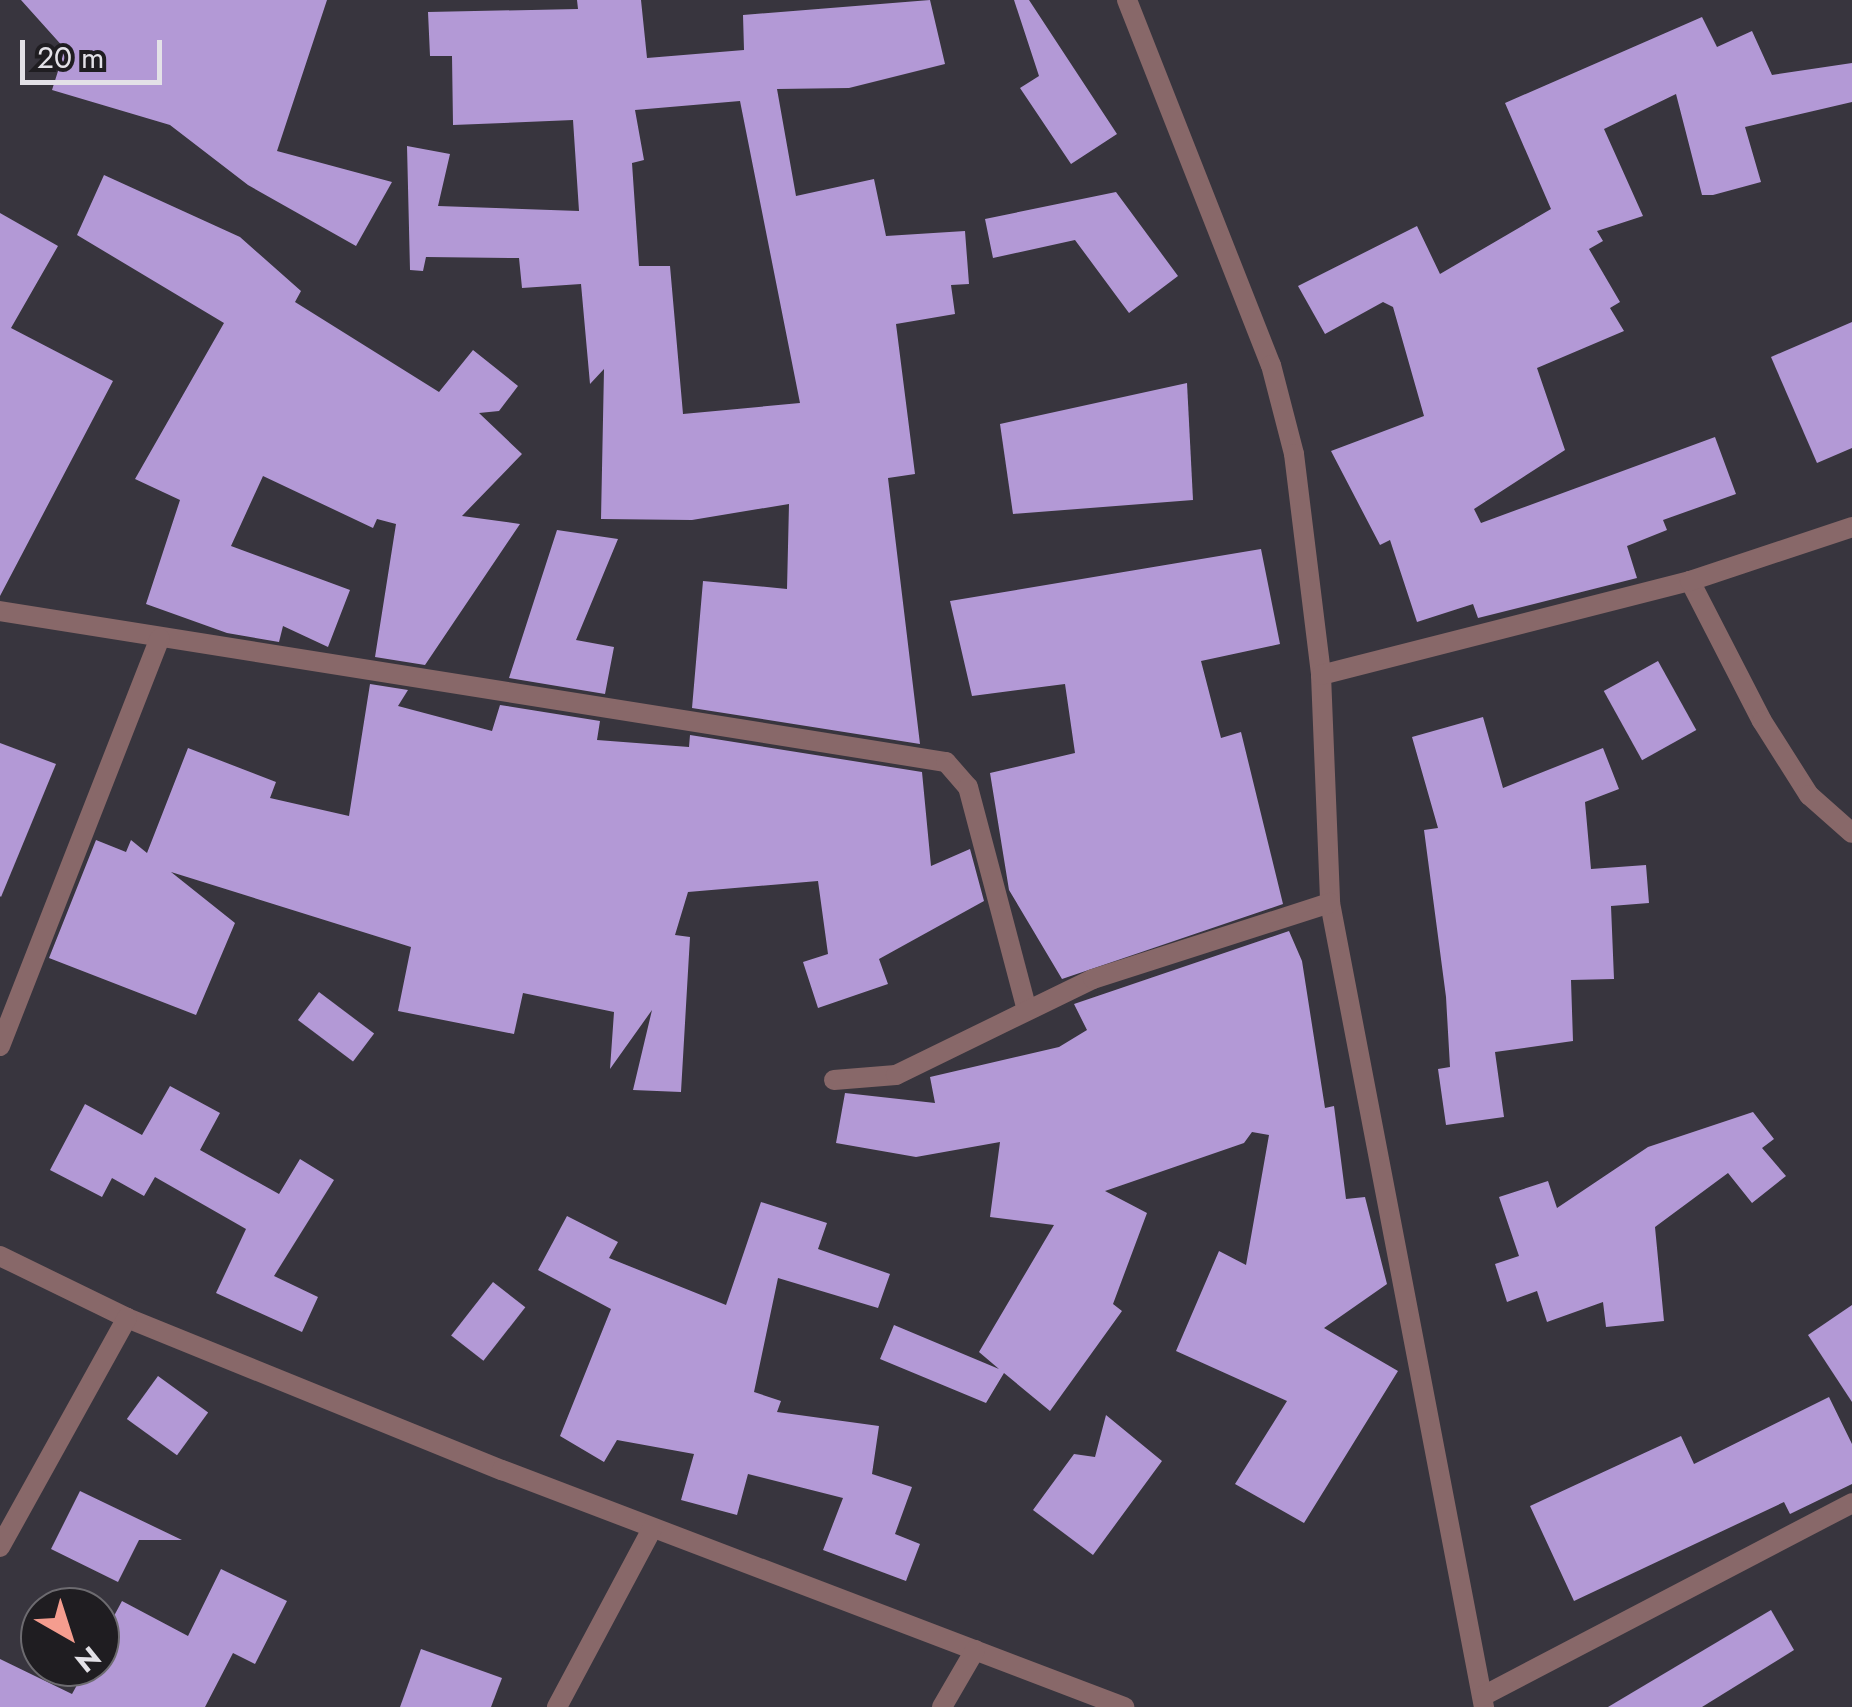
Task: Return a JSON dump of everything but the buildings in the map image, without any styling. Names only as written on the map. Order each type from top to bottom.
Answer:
[{"type":"street","points":[[1127,0],[1271,366],[1294,454],[1321,675],[1330,903],[1483,1701],[1852,1503]]},
{"type":"street","points":[[1321,675],[1690,582],[1852,527]]},
{"type":"street","points":[[1690,582],[1790,766],[1852,832]]},
{"type":"street","points":[[0,611],[946,762],[968,787],[1026,1007]]},
{"type":"street","points":[[0,1046],[160,638]]},
{"type":"street","points":[[834,1080],[896,1075],[1026,1007],[1330,903]]},
{"type":"street","points":[[0,1256],[127,1318],[652,1528],[1124,1707]]},
{"type":"street","points":[[0,1547],[127,1318]]},
{"type":"street","points":[[557,1707],[652,1528]]},
{"type":"street","points":[[942,1707],[975,1650]]}]
